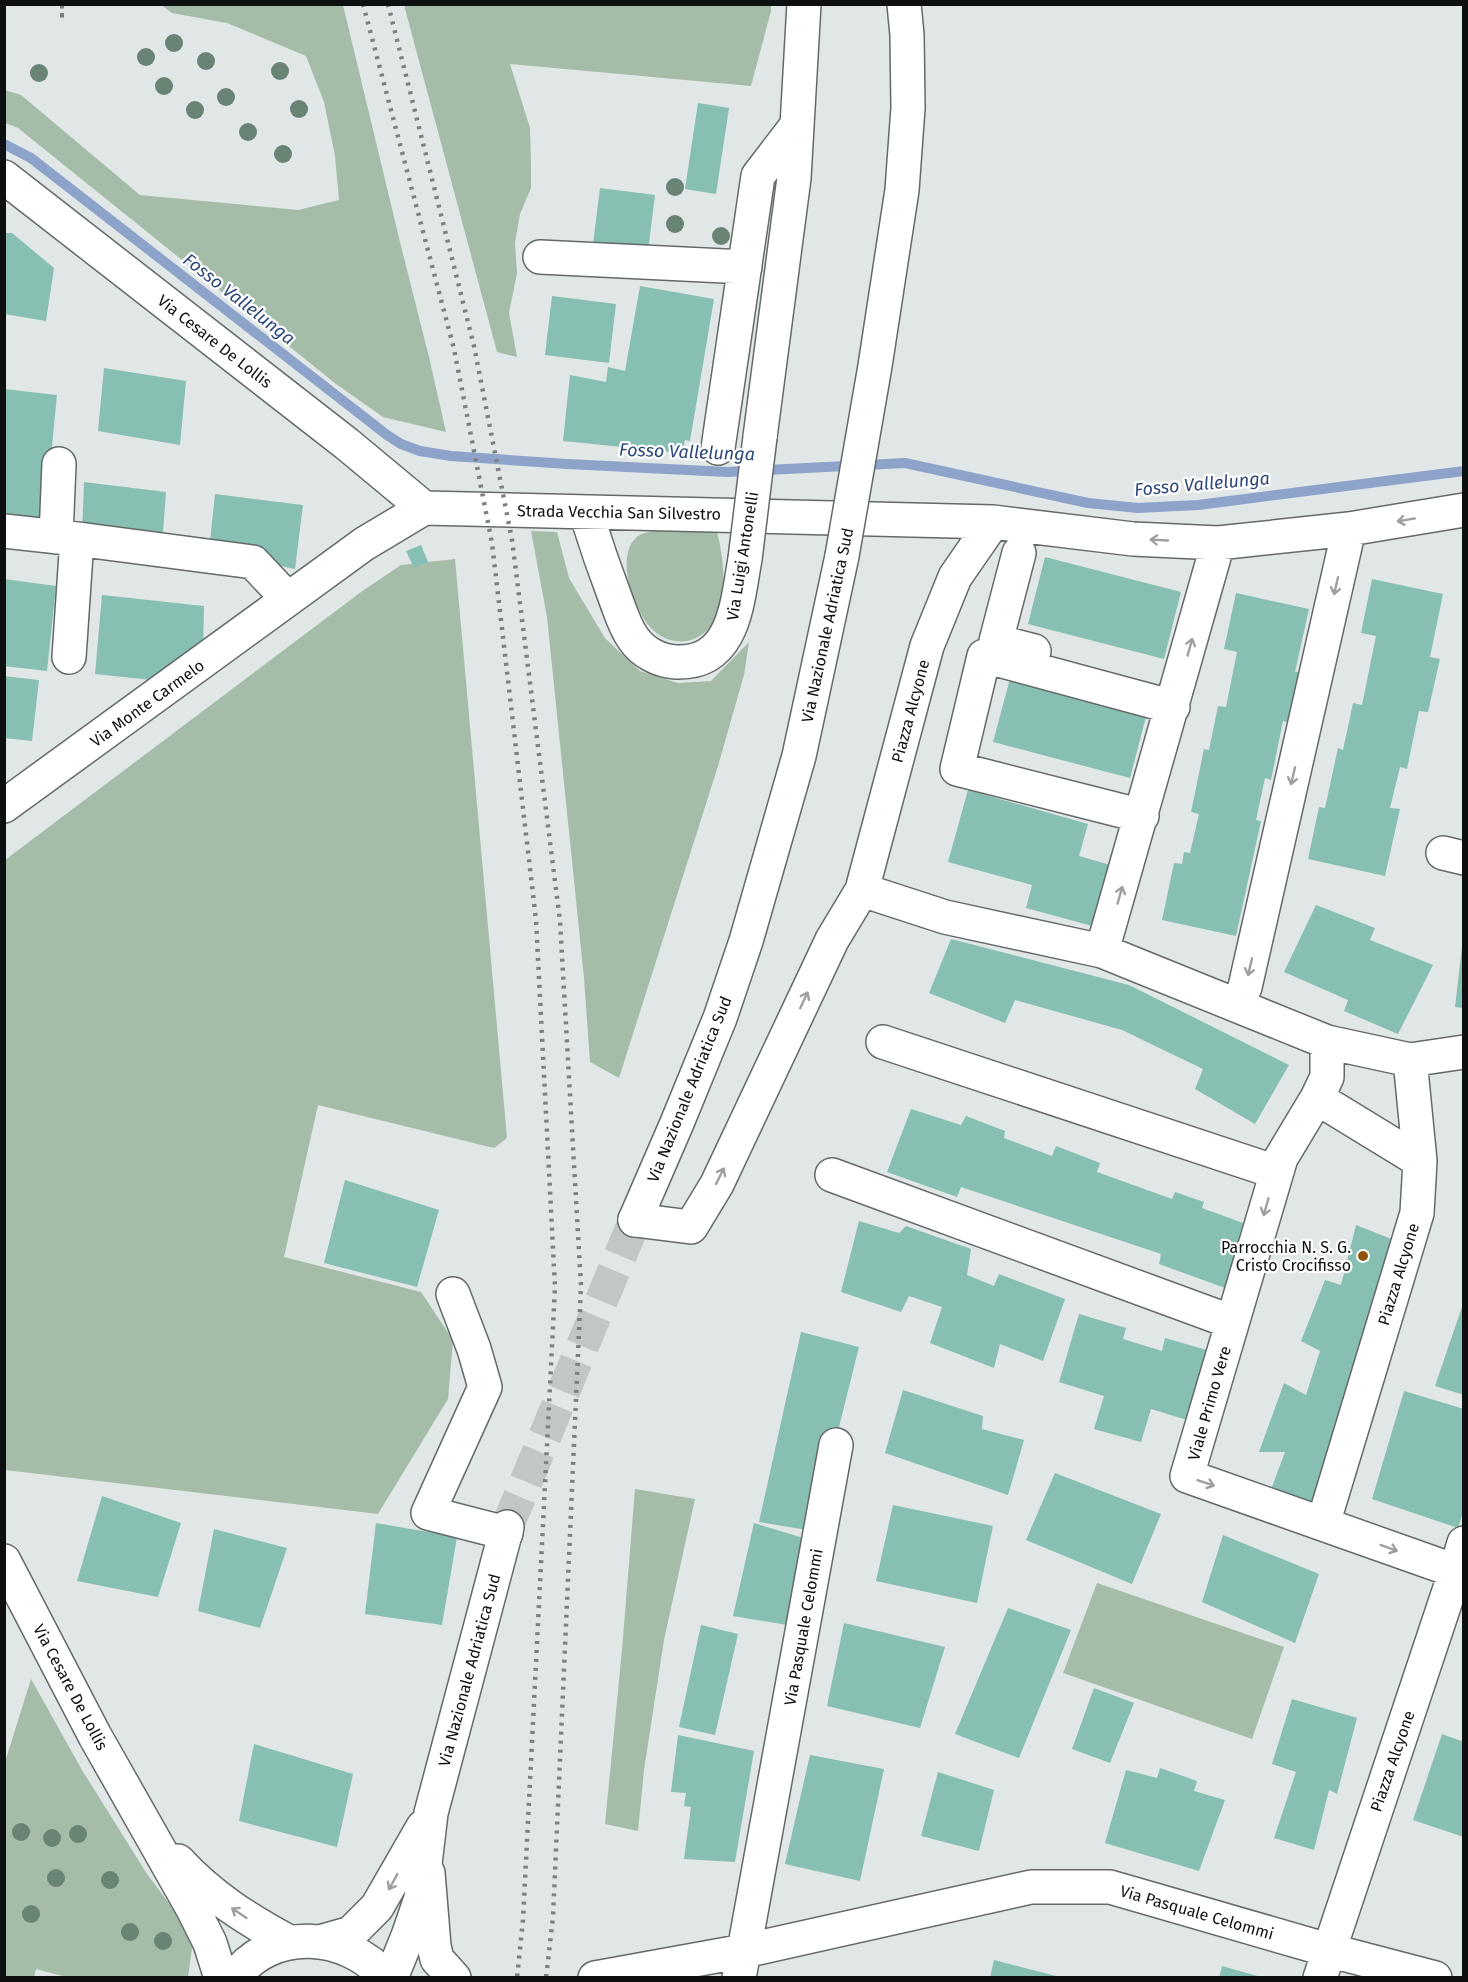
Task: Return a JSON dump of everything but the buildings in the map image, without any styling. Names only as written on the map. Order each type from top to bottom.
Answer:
[{"type":"street","name":"Via Luigi Antonelli","points":[[586,513],[625,626],[633,640],[644,650],[666,661],[681,662],[696,659],[717,648],[729,630],[734,617],[745,559],[794,178],[804,4]]},
{"type":"street","name":"Via Nazionale Adriatica Sud","points":[[691,1227],[635,1220],[720,1018],[746,941],[799,756],[842,556],[875,366],[902,190],[908,108],[907,35],[904,4]]},
{"type":"street","points":[[718,448],[758,176],[797,125]]},
{"type":"street","name":"Via Cesare De Lollis","points":[[4,177],[346,444],[424,508]]},
{"type":"street","points":[[540,257],[745,267]]},
{"type":"street","points":[[60,464],[67,538],[69,657]]},
{"type":"street","name":"Strada Vecchia San Silvestro","points":[[424,508],[993,522]]},
{"type":"street","name":"Via Monte Carmelo","points":[[4,806],[364,544],[424,508]]},
{"type":"street","points":[[993,522],[1133,539],[1218,543],[1349,529],[1464,510]]},
{"type":"street","name":"Piazza Alcyone","points":[[691,1227],[725,1166],[832,940],[862,890],[927,646],[955,577],[993,522]]},
{"type":"street","points":[[1238,1005],[1248,975],[1349,529]]},
{"type":"street","points":[[4,531],[253,562],[288,599]]},
{"type":"street","points":[[1102,951],[1218,543]]},
{"type":"street","points":[[1019,553],[996,640],[1175,699]]},
{"type":"street","points":[[1142,816],[957,769],[984,656],[1175,699]]},
{"type":"street","points":[[862,890],[945,917],[1102,951],[1327,1042],[1410,1060],[1464,1052]]},
{"type":"street","points":[[883,1042],[1276,1172]]},
{"type":"street","points":[[1327,1042],[1327,1077],[1317,1098],[1420,1161]]},
{"type":"street","name":"Piazza Alcyone","points":[[1323,1524],[1416,1213],[1420,1161],[1410,1060]]},
{"type":"street","name":"Viale Primo Vere","points":[[1317,1098],[1281,1158],[1276,1172],[1187,1476],[1323,1524],[1461,1564]]},
{"type":"street","points":[[832,1174],[1232,1322]]},
{"type":"street","name":"Via Nazionale Adriatica Sud","points":[[391,1977],[421,1898],[431,1813],[507,1530],[428,1513],[485,1387],[474,1349],[453,1294]]},
{"type":"street","name":"Via Pasquale Celommi","points":[[741,1964],[836,1445]]},
{"type":"street","name":"Via Cesare De Lollis","points":[[4,1561],[95,1736],[140,1812],[206,1934],[221,1977]]},
{"type":"street","name":"Piazza Alcyone","points":[[1324,1964],[1461,1564]]},
{"type":"street","name":"Via Cesare De Lollis","points":[[140,1812],[163,1844],[190,1874],[220,1900],[254,1923],[290,1942]]},
{"type":"street","name":"Via Nazionale Adriatica Sud","points":[[322,1941],[351,1933],[378,1907],[431,1813]]},
{"type":"street","points":[[427,1854],[435,1953],[437,1959],[454,1977]]},
{"type":"street","name":"Via Pasquale Celommi","points":[[595,1977],[741,1964],[1031,1887],[1110,1887],[1324,1964],[1435,1977]]},
{"type":"street","points":[[234,1977],[252,1959],[270,1949],[290,1942],[322,1941],[338,1944],[353,1951],[386,1977]]},
{"type":"path","points":[[62,4],[62,21]]},
{"type":"green space","points":[[161,5],[343,5],[446,432],[383,417],[336,384],[18,128],[5,123],[5,90],[21,95],[140,195],[298,210],[339,200],[335,156],[324,102],[306,56],[227,23],[172,13]]},
{"type":"green space","points":[[404,5],[771,5],[751,86],[510,64],[530,128],[531,165],[531,188],[520,214],[515,243],[517,273],[509,313],[517,357],[497,352]]},
{"type":"green space","points":[[678,528],[716,529],[721,551],[723,587],[719,609],[710,627],[703,634],[688,641],[662,637],[647,623],[634,598],[627,570],[627,556],[638,536],[652,531]]},
{"type":"green space","points":[[531,531],[557,532],[569,578],[605,638],[640,671],[678,683],[711,681],[749,642],[744,675],[718,766],[619,1078],[590,1062],[584,978],[547,617]]},
{"type":"green space","points":[[455,559],[507,1138],[494,1148],[318,1105],[284,1257],[421,1292],[453,1340],[448,1399],[378,1514],[5,1470],[5,860],[361,592],[401,565]]},
{"type":"green space","points":[[635,1489],[695,1499],[664,1640],[644,1770],[638,1831],[605,1824]]},
{"type":"green space","points":[[1097,1583],[1284,1647],[1252,1739],[1063,1673]]},
{"type":"green space","points":[[31,1679],[82,1770],[147,1874],[180,1918],[193,1941],[188,1977],[70,1978],[36,1969],[34,1977],[5,1978],[5,1762]]},
{"type":"waterway","name":"Fosso Vallelunga","points":[[4,144],[31,158],[387,435],[401,444],[420,451],[451,456],[567,464],[727,472],[905,463],[1088,503],[1138,508],[1198,505],[1464,471]]},
{"type":"tunnel","points":[[507,1527],[635,1220]]},
{"type":"railway","points":[[363,4],[454,349],[492,543],[536,920],[555,1287],[523,1920],[517,1978]]},
{"type":"railway","points":[[388,4],[474,346],[512,540],[560,921],[581,1286],[553,1917],[546,1978]]},
{"type":"place","name":"Parrocchia N. S. G. Cristo Crocifisso","points":[[1363,1256]]}]
